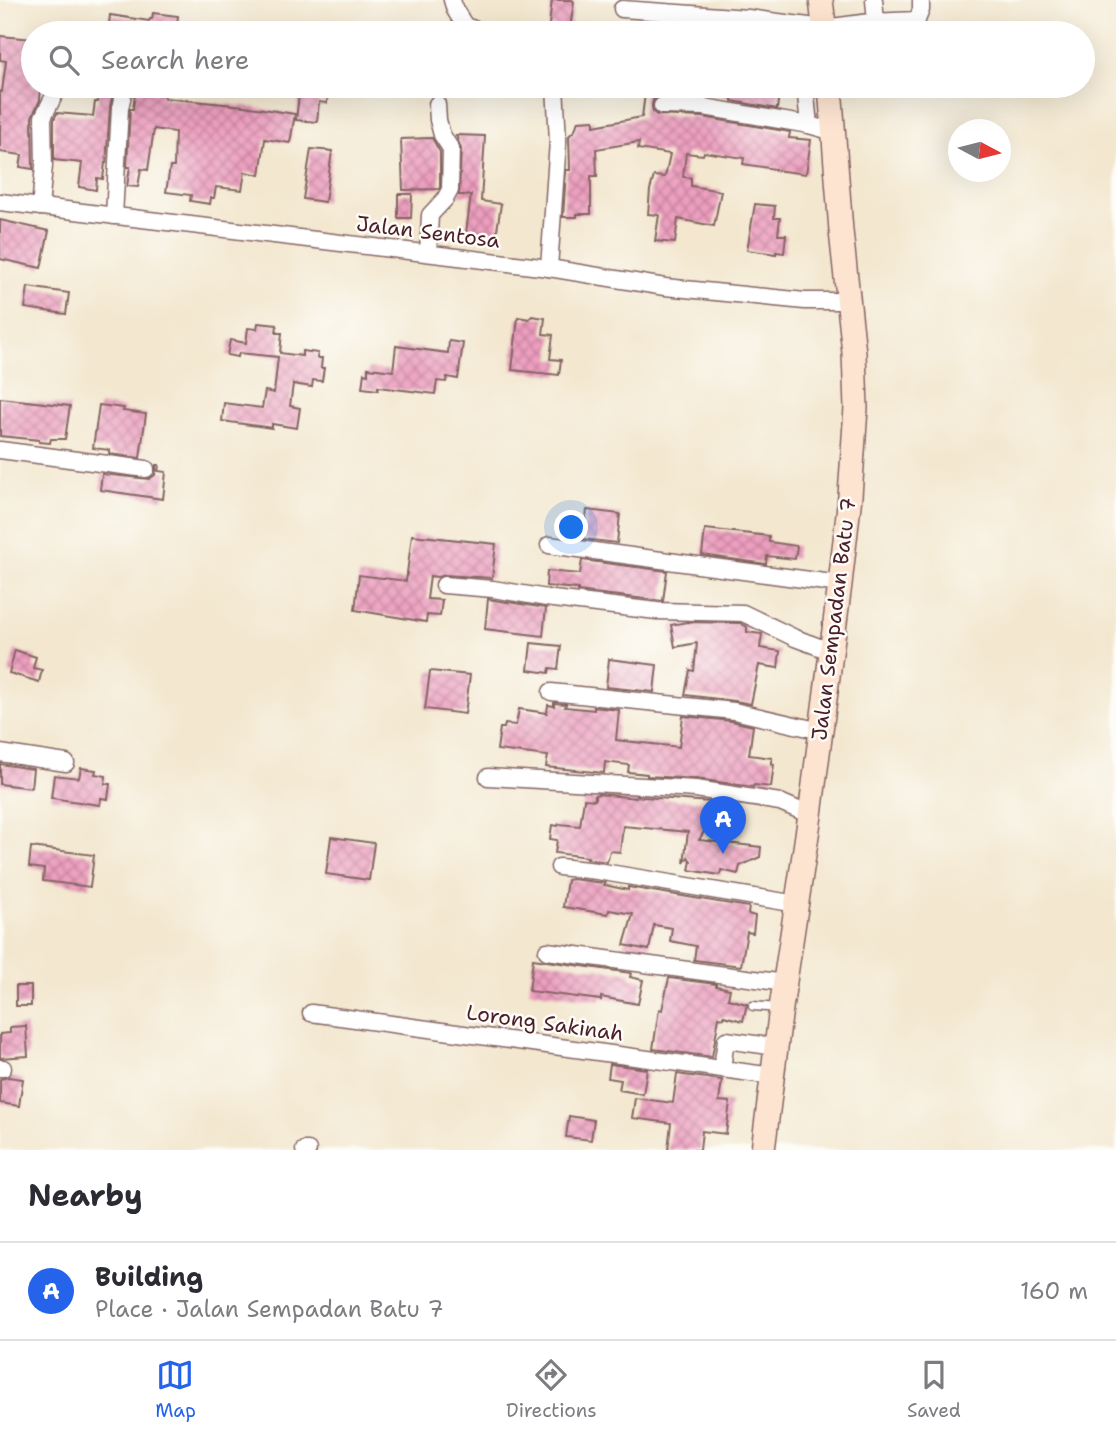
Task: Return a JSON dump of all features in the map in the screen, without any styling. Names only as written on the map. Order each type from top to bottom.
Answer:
[{"type":"street","points":[[452,0],[462,21]]},
{"type":"street","points":[[821,0],[823,21]]},
{"type":"street","points":[[874,0],[876,21]]},
{"type":"street","points":[[896,21],[917,20],[921,0]]},
{"type":"street","points":[[622,9],[766,21]]},
{"type":"street","points":[[40,207],[44,166],[43,117],[53,98]]},
{"type":"street","points":[[114,216],[122,98]]},
{"type":"street","points":[[550,268],[558,141],[556,98]]},
{"type":"street","points":[[806,98],[809,125]]},
{"type":"street","name":"Jalan Sempadan Batu 7","points":[[763,1150],[840,584],[856,408],[850,301],[841,231],[831,98]]},
{"type":"street","points":[[428,253],[430,215],[445,200],[450,190],[451,149],[442,135],[437,104]]},
{"type":"street","points":[[662,106],[704,107],[809,125],[834,132]]},
{"type":"street","name":"Jalan Sentosa","points":[[0,202],[550,268],[678,288],[805,301],[850,301]]},
{"type":"street","points":[[0,450],[146,469]]},
{"type":"street","points":[[549,545],[840,584]]},
{"type":"street","points":[[444,585],[657,611],[743,613],[830,651]]},
{"type":"street","points":[[551,692],[734,711],[821,732]]},
{"type":"street","points":[[0,753],[66,763]]},
{"type":"street","points":[[488,777],[696,789],[780,802],[810,816]]},
{"type":"street","points":[[559,867],[797,904]]},
{"type":"street","points":[[547,951],[785,982]]},
{"type":"street","name":"Lorong Sakinah","points":[[311,1013],[773,1076]]},
{"type":"street","points":[[722,1068],[726,1040],[776,1047]]},
{"type":"lane","points":[[753,1006],[781,1008]]},
{"type":"building","points":[[552,0],[574,2],[571,21],[549,21]]},
{"type":"building","points":[[153,13],[178,16],[177,21],[149,21]]},
{"type":"building","points":[[110,15],[149,21],[109,21]]},
{"type":"building","points":[[0,36],[21,38],[21,98],[40,98],[32,117],[33,169],[20,167],[22,155],[0,152],[0,91],[2,92],[6,61],[0,60]]},
{"type":"building","points":[[98,98],[112,98],[106,163],[103,179],[97,178],[96,190],[79,187],[82,163],[54,160],[54,119],[57,113],[93,116],[95,102],[98,102]]},
{"type":"building","points":[[134,98],[164,98],[295,114],[290,143],[265,139],[260,175],[245,172],[242,190],[216,187],[210,204],[190,201],[191,195],[166,192],[170,167],[174,167],[175,132],[154,129],[148,170],[141,169],[138,187],[127,186],[130,167],[127,167],[130,109],[133,109]]},
{"type":"building","points":[[299,98],[328,98],[327,103],[319,102],[317,122],[296,120]]},
{"type":"building","points":[[644,98],[658,98],[653,100],[652,106],[657,115],[703,117],[790,132],[789,138],[811,140],[806,174],[743,164],[744,158],[704,152],[703,155],[686,153],[683,177],[691,178],[691,186],[721,191],[714,226],[678,219],[675,243],[655,241],[659,215],[648,214],[650,190],[654,176],[665,177],[670,154],[638,149],[639,142],[596,149],[597,176],[591,176],[591,214],[563,217],[566,170],[570,170],[569,136],[578,121],[594,120],[594,126],[642,117]]},
{"type":"building","points":[[732,98],[778,98],[777,109],[732,101]]},
{"type":"building","points":[[456,135],[485,136],[481,201],[501,204],[496,237],[466,233],[471,195],[459,195],[461,149]]},
{"type":"building","points":[[432,138],[440,152],[439,189],[403,190],[401,139]]},
{"type":"building","points":[[311,149],[332,151],[325,202],[303,199]]},
{"type":"building","points":[[398,194],[412,194],[411,218],[398,218]]},
{"type":"building","points":[[755,204],[775,206],[774,218],[780,218],[778,235],[786,235],[784,253],[747,250]]},
{"type":"building","points":[[0,220],[49,231],[41,268],[0,259]]},
{"type":"building","points":[[28,287],[69,293],[66,314],[25,308]]},
{"type":"building","points":[[532,316],[545,318],[543,334],[553,335],[550,359],[561,360],[559,375],[512,370],[518,317],[529,319]]},
{"type":"building","points":[[258,323],[277,325],[276,333],[282,333],[280,353],[302,356],[302,351],[318,353],[317,358],[322,358],[322,381],[313,380],[312,387],[293,384],[290,406],[300,408],[297,428],[272,424],[272,428],[222,421],[224,403],[262,408],[265,391],[274,393],[278,357],[239,353],[238,357],[227,355],[230,340],[246,343],[248,328],[257,329]]},
{"type":"building","points":[[449,341],[463,343],[458,379],[447,377],[446,382],[437,381],[435,394],[378,387],[378,390],[362,388],[364,373],[368,374],[368,368],[393,371],[396,346],[448,353]]},
{"type":"building","points":[[0,398],[70,406],[65,439],[51,439],[50,443],[0,436]]},
{"type":"building","points":[[99,405],[146,414],[140,458],[109,454],[110,450],[93,448]]},
{"type":"building","points":[[156,465],[159,465],[158,471],[166,472],[163,499],[100,490],[102,474],[149,479],[155,475]]},
{"type":"building","points":[[587,510],[620,514],[617,543],[583,539]]},
{"type":"building","points":[[705,529],[769,536],[769,542],[797,546],[795,559],[767,556],[766,564],[702,555]]},
{"type":"building","points":[[412,535],[496,544],[492,578],[430,576],[427,599],[442,600],[440,616],[427,615],[426,622],[355,610],[359,575],[406,581]]},
{"type":"building","points":[[582,560],[667,571],[663,601],[546,586],[547,571],[580,574]]},
{"type":"building","points":[[488,599],[546,608],[543,636],[485,629]]},
{"type":"building","points":[[687,622],[740,623],[747,627],[747,632],[762,634],[760,648],[780,651],[778,668],[759,665],[751,704],[685,695],[690,670],[694,671],[697,643],[675,647],[671,625]]},
{"type":"building","points":[[531,643],[561,646],[558,669],[550,668],[549,673],[528,670]]},
{"type":"building","points":[[15,650],[36,657],[33,668],[42,670],[39,682],[9,673]]},
{"type":"building","points":[[609,659],[657,665],[654,692],[606,687]]},
{"type":"building","points":[[430,671],[470,675],[465,714],[425,709]]},
{"type":"building","points":[[554,703],[566,704],[565,707],[619,710],[616,740],[679,747],[683,716],[753,726],[749,755],[772,758],[774,764],[771,787],[647,776],[628,772],[629,765],[605,762],[604,773],[546,767],[548,756],[497,750],[500,728],[504,728],[505,724],[516,725],[519,709],[547,713],[548,705],[554,706]]},
{"type":"building","points":[[0,764],[33,769],[31,788],[0,784]]},
{"type":"building","points":[[81,768],[96,770],[95,774],[106,776],[105,784],[110,784],[108,799],[101,798],[100,805],[51,798],[54,775],[79,778]]},
{"type":"building","points":[[595,795],[711,802],[713,806],[710,822],[699,840],[761,847],[760,857],[740,866],[738,874],[721,870],[720,875],[689,870],[691,861],[688,857],[684,863],[688,832],[623,826],[620,852],[610,851],[607,862],[555,853],[557,840],[550,839],[552,825],[580,826],[584,799],[595,800]]},
{"type":"building","points":[[331,837],[374,843],[369,880],[326,874]]},
{"type":"building","points":[[31,847],[94,855],[90,887],[43,881],[44,869],[29,867]]},
{"type":"building","points":[[567,880],[604,883],[628,890],[628,887],[749,907],[748,914],[755,916],[753,933],[747,932],[741,966],[694,960],[696,946],[670,941],[672,928],[654,925],[649,950],[624,945],[633,914],[609,910],[608,914],[563,907]]},
{"type":"building","points":[[533,959],[631,973],[630,977],[643,980],[638,1004],[601,997],[601,1000],[529,991]]},
{"type":"building","points":[[669,978],[716,984],[730,989],[728,999],[747,1004],[743,1021],[719,1017],[712,1057],[653,1049],[659,1009],[662,1010]]},
{"type":"building","points":[[16,986],[31,986],[31,1006],[16,1006]]},
{"type":"building","points":[[26,1026],[28,1056],[0,1058],[0,1034],[10,1033],[10,1027]]},
{"type":"building","points":[[610,1064],[647,1069],[643,1094],[619,1090],[621,1080],[608,1078]]},
{"type":"building","points":[[677,1074],[722,1080],[719,1101],[730,1102],[726,1134],[702,1131],[700,1150],[668,1150],[671,1123],[632,1118],[635,1098],[673,1103]]},
{"type":"building","points":[[0,1079],[23,1079],[19,1106],[0,1103]]},
{"type":"building","points":[[569,1116],[594,1120],[591,1140],[566,1137]]},
{"type":"place","name":"Building","points":[[723,854]]}]
